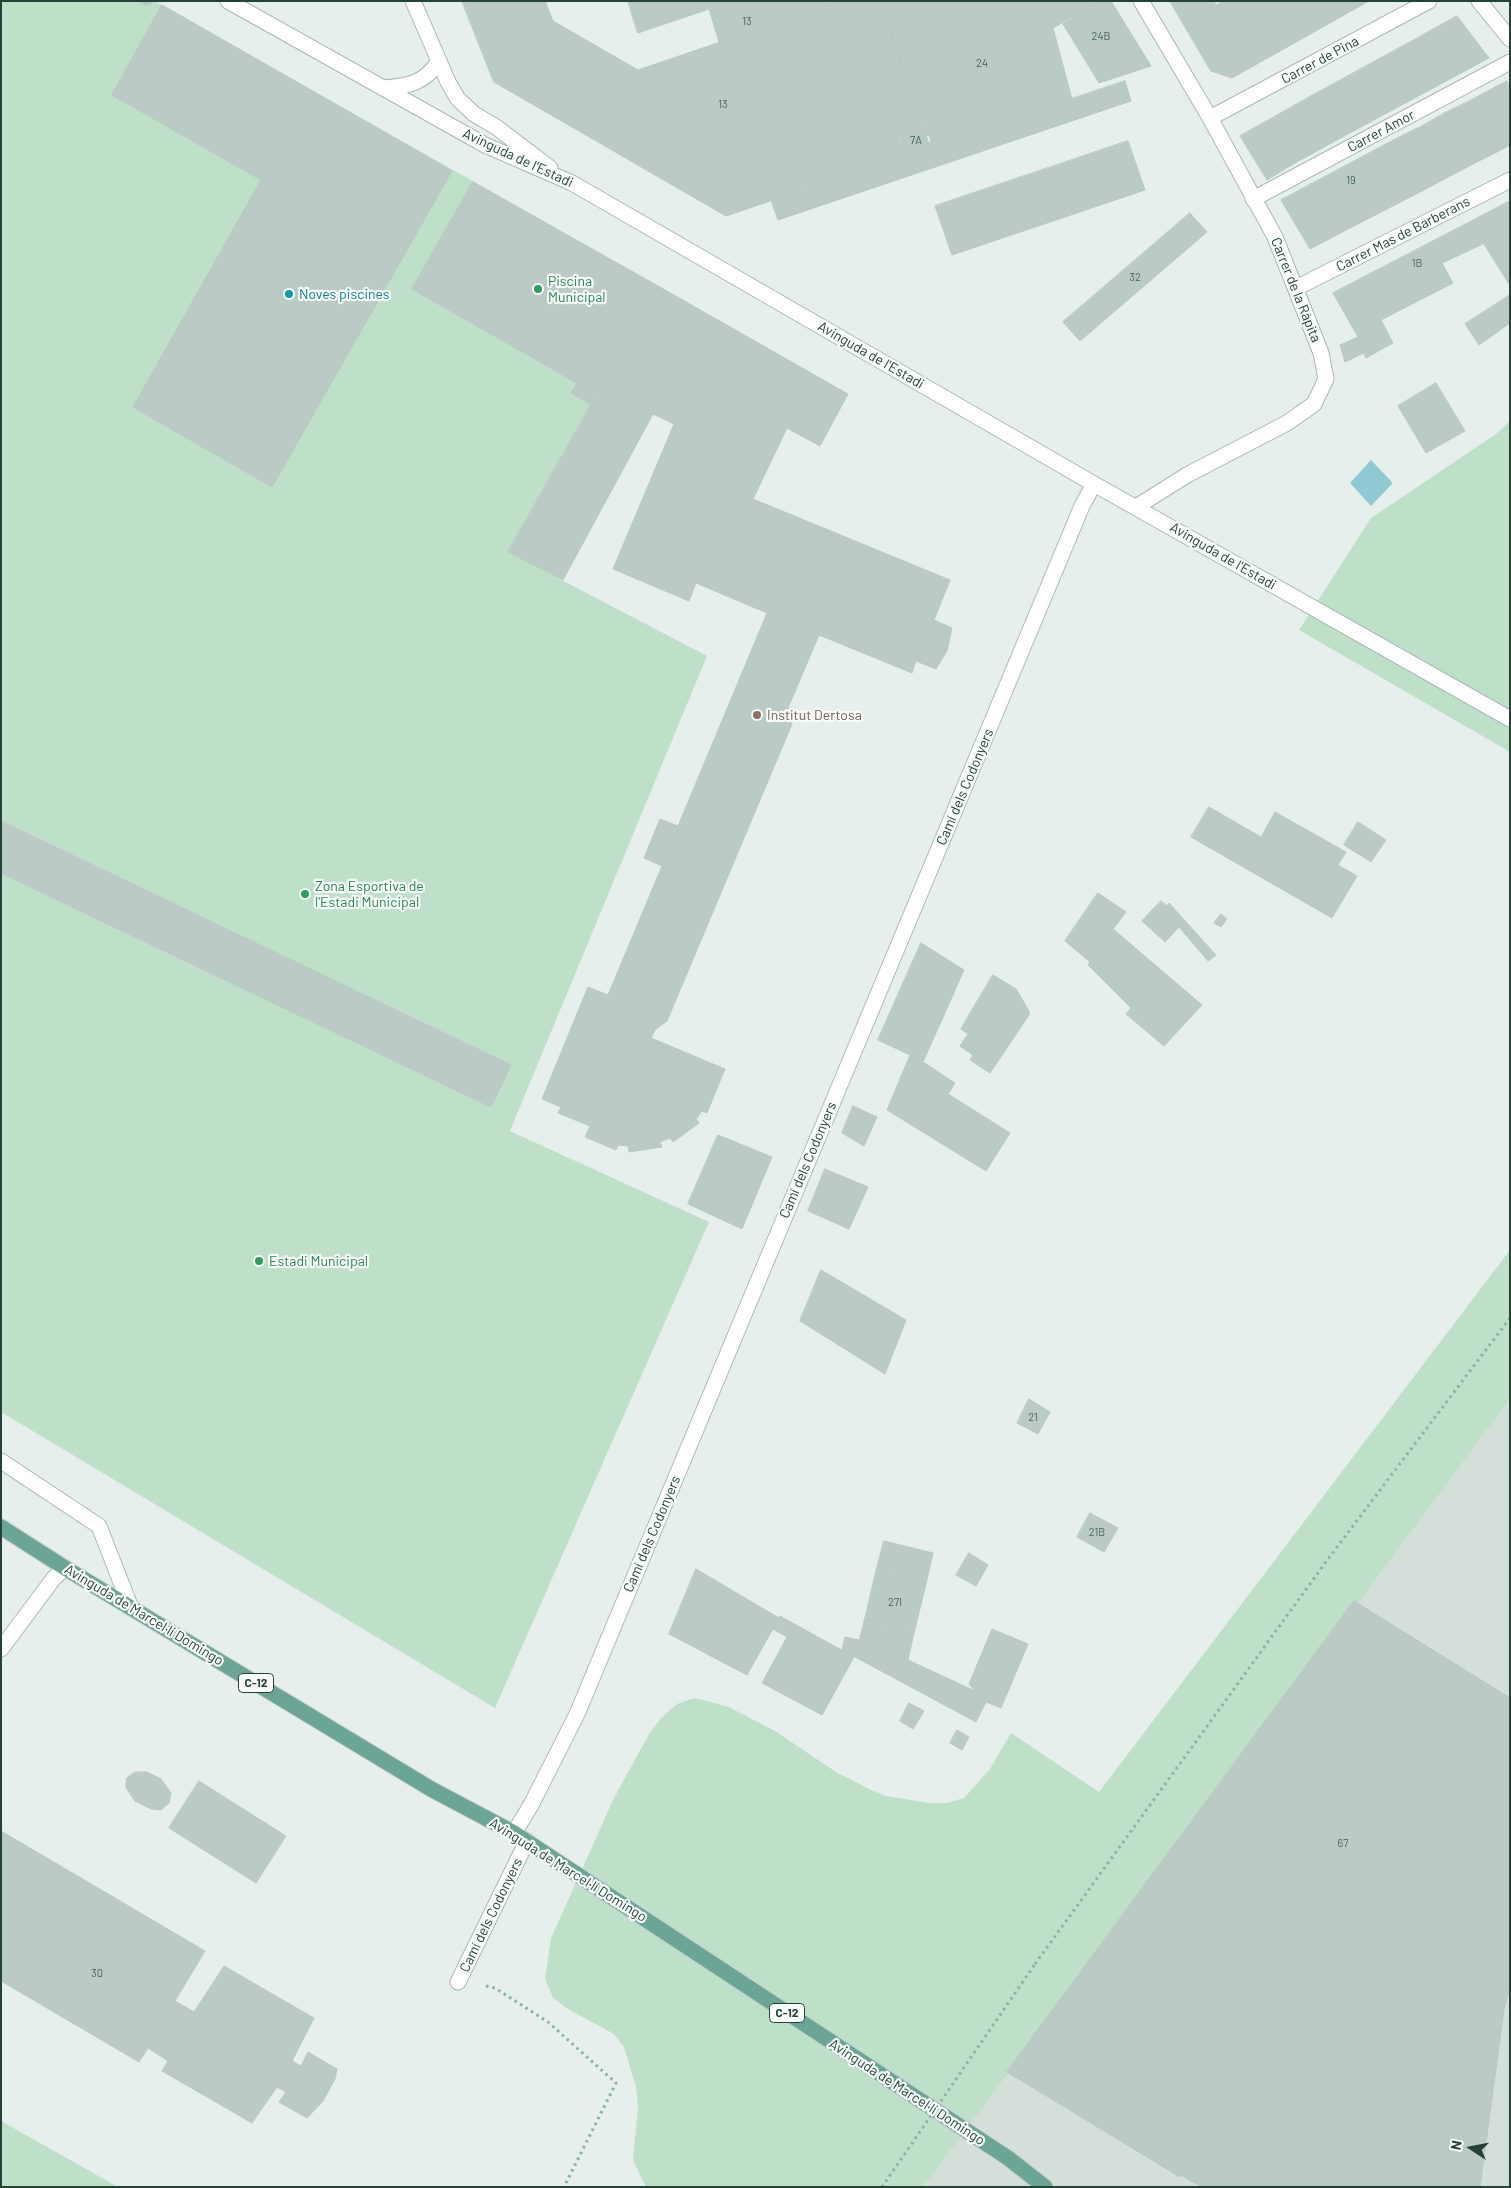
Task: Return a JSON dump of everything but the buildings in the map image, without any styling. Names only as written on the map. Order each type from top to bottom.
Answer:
[{"type":"main road","name":"Avinguda de Marcel·lí Domingo","points":[[1,1528],[431,1789],[521,1837],[1008,2158],[1045,2187]]},
{"type":"street","name":"Avinguda de l'Estadi","points":[[228,1],[485,145],[572,184],[1094,484],[1510,719]]},
{"type":"street","points":[[413,1],[458,99],[474,114],[496,127],[572,184]]},
{"type":"street","name":"Carrer de la Ràpita","points":[[1136,507],[1187,475],[1286,423],[1314,404],[1326,379],[1321,352],[1275,238],[1210,118],[1141,1]]},
{"type":"street","name":"Carrer de Pina","points":[[1210,118],[1429,1]]},
{"type":"street","points":[[1479,1],[1510,39]]},
{"type":"street","points":[[383,88],[402,87],[418,81],[430,75],[439,61]]},
{"type":"street","name":"Carrer Amor","points":[[1253,199],[1510,62]]},
{"type":"street","name":"Carrer Mas de Barberans","points":[[1296,288],[1510,180]]},
{"type":"street","name":"Camí dels Codonyers","points":[[458,1982],[521,1837],[531,1806],[577,1714],[1078,515],[1094,484]]},
{"type":"street","points":[[1,1461],[99,1526],[131,1608]]},
{"type":"street","points":[[2,1648],[54,1578],[65,1568]]},
{"type":"path","points":[[882,2187],[1035,1964],[1328,1559],[1510,1318]]},
{"type":"path","name":"Camí dels Codonyers","points":[[458,1982],[495,1988],[548,2022],[616,2083],[564,2187]]},
{"type":"shaded area","points":[[1510,1399],[1510,2187],[923,2187],[934,2169]]},
{"type":"green space","name":"Zona Esportiva de l'Estadi Municipal","points":[[1,1],[155,1],[658,286],[508,552],[707,656],[510,1131],[709,1222],[495,1708],[1,1412]]},
{"type":"green space","points":[[1510,421],[1510,752],[1299,630],[1371,518],[1496,434]]},
{"type":"green space","points":[[1510,1250],[1510,1399],[923,2187],[646,2187],[633,2160],[638,2106],[636,2087],[624,2047],[614,2034],[568,2009],[553,1998],[545,1979],[551,1938],[614,1798],[649,1734],[661,1718],[677,1704],[695,1698],[729,1707],[775,1731],[836,1772],[869,1789],[886,1796],[929,1803],[947,1803],[964,1798],[990,1769],[1011,1733],[1099,1792]]},
{"type":"green space","points":[[1,2121],[118,2187],[1,2187]]},
{"type":"water","points":[[1371,460],[1392,484],[1371,506],[1350,483]]},
{"type":"place","name":"Piscina Municipal","points":[[538,289]]},
{"type":"place","name":"Noves piscines","points":[[289,294]]},
{"type":"place","name":"Institut Dertosa","points":[[757,715]]},
{"type":"place","name":"Zona Esportiva de l'Estadi Municipal","points":[[305,894]]},
{"type":"place","name":"Estadi Municipal","points":[[259,1261]]}]
